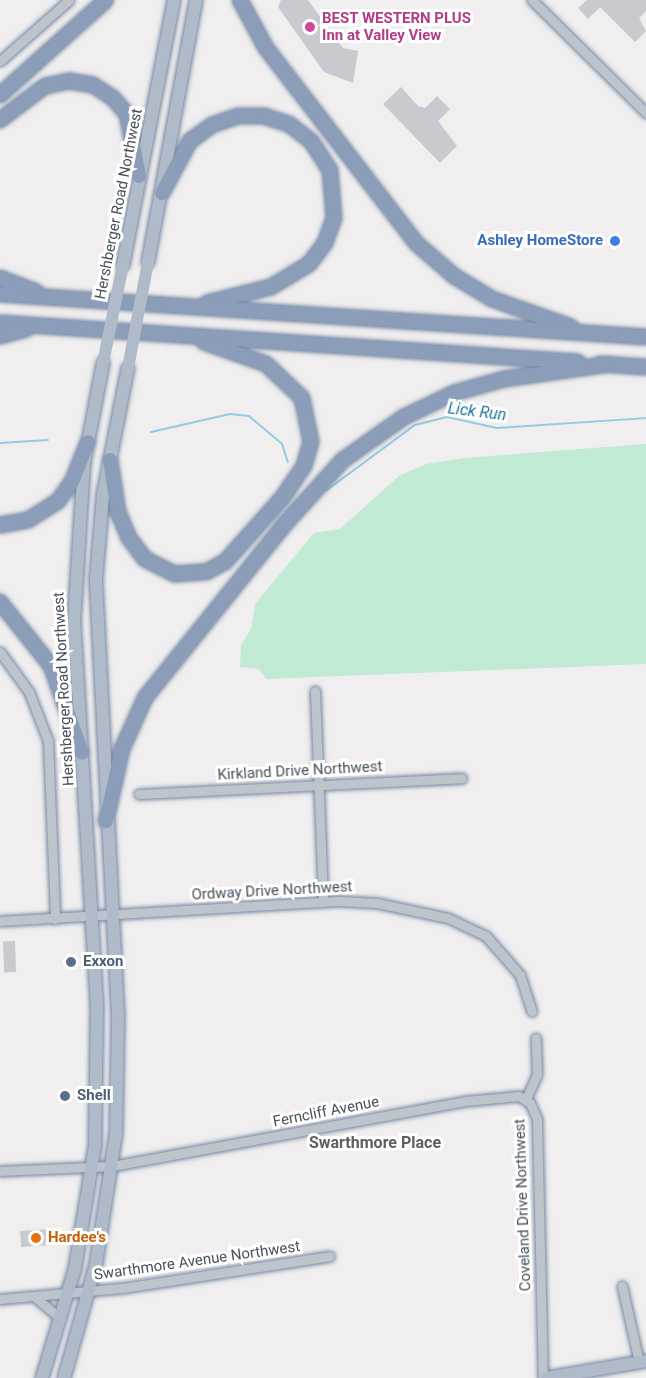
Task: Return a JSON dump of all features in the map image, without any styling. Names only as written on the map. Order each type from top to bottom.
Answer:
[{"type":"highway","points":[[0,95],[106,0]]},
{"type":"highway","points":[[240,0],[276,63],[416,243],[454,276],[492,298],[593,334]]},
{"type":"highway","points":[[0,120],[45,86],[69,81],[93,85],[113,98],[126,114],[139,176]]},
{"type":"highway","points":[[162,193],[190,141],[212,125],[238,116],[264,116],[296,128],[318,149],[332,177],[334,218],[325,243],[309,264],[271,287],[195,307]]},
{"type":"highway","points":[[0,278],[49,297]]},
{"type":"highway","points":[[0,294],[646,337]]},
{"type":"highway","points":[[0,323],[646,367]]},
{"type":"highway","points":[[0,336],[39,326]]},
{"type":"highway","points":[[110,460],[118,512],[129,538],[155,566],[184,575],[206,572],[234,555],[299,476],[312,432],[298,392],[266,364],[188,336]]},
{"type":"highway","points":[[106,821],[122,749],[145,698],[284,525],[343,460],[404,417],[454,393],[504,380],[609,364]]},
{"type":"highway","points":[[0,525],[28,520],[57,501],[72,482],[88,442]]},
{"type":"highway","points":[[0,602],[51,666],[82,753]]},
{"type":"main road","name":"Hershberger Road Northwest","points":[[42,1378],[69,1293],[92,1169],[98,1058],[93,916],[82,753],[75,561],[88,442],[174,0]]},
{"type":"main road","points":[[64,1378],[90,1291],[112,1166],[119,1085],[96,579],[110,460],[162,193],[196,0]]},
{"type":"main road","points":[[551,1378],[642,1362]]},
{"type":"street","points":[[0,61],[69,0]]},
{"type":"street","points":[[532,0],[646,113]]},
{"type":"street","points":[[0,652],[29,692],[48,741],[55,918]]},
{"type":"street","points":[[315,691],[323,902]]},
{"type":"street","name":"Kirkland Drive Northwest","points":[[139,794],[462,778]]},
{"type":"street","name":"Ordway Drive Northwest","points":[[0,921],[323,902],[377,903],[473,928],[510,959],[527,989],[532,1011]]},
{"type":"street","name":"Coveland Drive Northwest","points":[[536,1038],[537,1074],[526,1100],[537,1119],[551,1378]]},
{"type":"street","name":"Ferncliff Avenue","points":[[0,1171],[92,1169],[465,1101],[503,1096],[526,1100]]},
{"type":"street","name":"Swarthmore Avenue Northwest","points":[[0,1299],[90,1291],[330,1256]]},
{"type":"street","points":[[622,1286],[642,1362]]},
{"type":"street","points":[[35,1297],[61,1319]]},
{"type":"green space","points":[[646,444],[646,664],[266,679],[259,669],[240,667],[241,645],[251,629],[255,604],[314,533],[340,529],[399,476],[426,464],[464,458]]},
{"type":"building","name":"BEST WESTERN PLUS Inn at Valley View","points":[[281,0],[308,0],[343,48],[358,51],[353,83],[324,72],[278,7]]},
{"type":"building","points":[[587,0],[646,0],[646,11],[639,18],[646,31],[635,42],[600,7],[588,19],[578,8]]},
{"type":"building","points":[[401,87],[418,106],[425,108],[437,96],[450,109],[438,121],[457,146],[440,163],[383,104]]},
{"type":"building","points":[[3,941],[15,941],[16,972],[4,972]]},
{"type":"building","name":"Hardee's","points":[[50,1229],[51,1245],[21,1247],[20,1231]]},
{"type":"waterway","name":"Lick Run","points":[[151,432],[230,414],[249,416],[282,444],[288,462]]},
{"type":"waterway","name":"Lick Run","points":[[327,490],[415,425],[447,417],[497,428],[646,418]]},
{"type":"waterway","name":"Lick Run","points":[[0,443],[48,440]]},
{"type":"place","name":"BEST WESTERN PLUS Inn at Valley View","points":[[310,27]]},
{"type":"place","name":"Ashley HomeStore","points":[[615,241]]},
{"type":"place","name":"Exxon","points":[[71,962]]},
{"type":"place","name":"Shell","points":[[65,1096]]},
{"type":"place","name":"Hardee's","points":[[36,1238]]},
{"type":"district","name":"Swarthmore Place","points":[[375,1143]]}]
